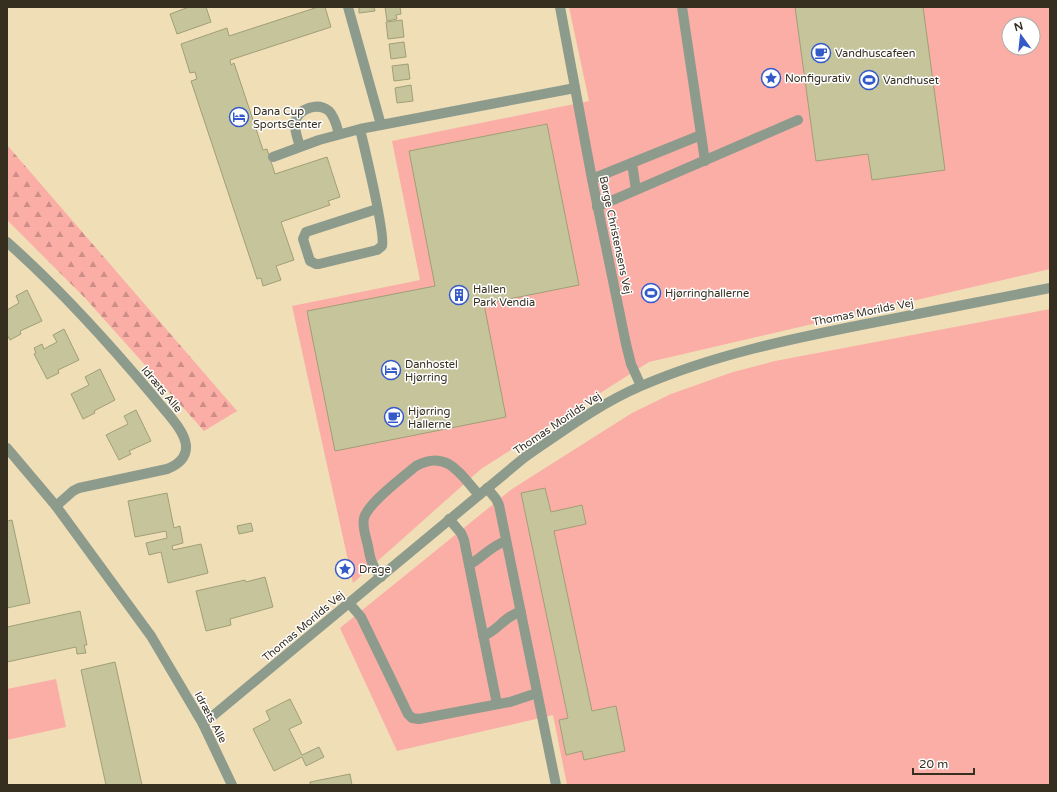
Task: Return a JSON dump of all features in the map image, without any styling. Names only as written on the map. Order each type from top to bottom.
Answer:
[{"type":"street","points":[[348,7],[380,125]]},
{"type":"street","name":"Børge Christensens Vej","points":[[560,7],[597,207],[626,344],[631,364],[641,386]]},
{"type":"street","points":[[682,7],[705,161]]},
{"type":"street","points":[[272,157],[300,146],[360,129],[575,88]]},
{"type":"street","points":[[300,146],[295,123],[302,112],[309,108],[325,108],[330,112],[335,121],[339,134]]},
{"type":"street","points":[[597,207],[798,120]]},
{"type":"street","points":[[360,129],[377,209],[383,239],[382,246],[380,248],[319,264],[316,264],[310,260],[303,239],[306,232],[377,209]]},
{"type":"street","points":[[592,180],[701,135]]},
{"type":"street","points":[[632,163],[636,190]]},
{"type":"street","name":"Idræts Alle","points":[[7,242],[83,316],[142,383],[174,423],[184,437],[186,445],[186,452],[181,460],[175,466],[167,470],[79,488],[73,491],[56,506]]},
{"type":"street","name":"Thomas Morilds Vej","points":[[203,724],[525,457],[582,418],[641,386],[718,357],[807,336],[1050,288]]},
{"type":"street","name":"Idræts Alle","points":[[7,448],[56,506],[151,636],[203,724],[232,785]]},
{"type":"street","points":[[381,577],[376,572],[371,562],[364,529],[364,518],[370,508],[416,466],[435,460],[445,461],[483,492],[498,502],[556,785]]},
{"type":"street","points":[[449,519],[462,536],[497,704]]},
{"type":"street","points":[[469,565],[499,543],[506,541]]},
{"type":"street","points":[[349,603],[361,617],[408,714],[412,718],[419,719],[510,702],[537,693]]},
{"type":"street","points":[[484,636],[492,633],[511,616],[521,612]]},
{"type":"green space","name":"Hjørringhallerne","points":[[569,7],[1050,7],[1050,269],[649,362],[481,469],[353,583],[292,306],[420,280],[392,141],[589,101]]},
{"type":"green space","points":[[7,145],[237,411],[204,431],[85,298],[7,220]]},
{"type":"green space","points":[[1050,309],[1050,785],[567,785],[553,715],[397,751],[340,628],[512,489],[632,413],[671,394],[733,372],[775,361]]},
{"type":"green space","points":[[56,679],[66,727],[7,740],[7,689]]},
{"type":"building","points":[[189,7],[206,7],[211,22],[177,34],[170,14]]},
{"type":"building","points":[[318,7],[325,7],[331,27],[230,60],[231,65],[234,63],[263,150],[267,149],[275,174],[327,157],[340,197],[328,201],[330,205],[281,222],[294,260],[276,266],[281,280],[263,286],[261,278],[257,279],[191,81],[197,79],[195,72],[190,73],[181,44],[227,28],[229,36]]},
{"type":"building","points":[[359,7],[374,7],[375,11],[359,13]]},
{"type":"building","points":[[385,7],[400,7],[401,14],[396,15],[397,19],[387,21]]},
{"type":"building","name":"Vandhuset","points":[[795,7],[923,7],[945,170],[872,180],[868,154],[816,161]]},
{"type":"building","points":[[402,20],[404,37],[388,39],[386,22]]},
{"type":"building","points":[[404,42],[406,57],[391,59],[389,44]]},
{"type":"building","points":[[408,64],[410,79],[394,81],[392,66]]},
{"type":"building","points":[[411,85],[413,101],[397,103],[395,88]]},
{"type":"building","name":"Hallen Park Vendia","points":[[547,124],[579,285],[484,304],[506,417],[335,451],[307,311],[435,286],[409,151]]},
{"type":"building","points":[[27,290],[42,321],[20,331],[21,334],[10,340],[7,335],[7,310],[19,303],[16,296]]},
{"type":"building","points":[[64,329],[79,360],[58,370],[59,373],[47,379],[34,354],[36,353],[34,348],[42,344],[44,349],[57,342],[53,335]]},
{"type":"building","points":[[100,369],[115,400],[94,411],[95,413],[83,419],[71,394],[89,385],[85,377]]},
{"type":"building","points":[[136,410],[151,441],[129,451],[131,454],[119,460],[106,435],[128,424],[124,416]]},
{"type":"building","points":[[545,488],[551,512],[582,505],[586,524],[554,531],[592,711],[616,706],[625,751],[584,760],[582,751],[566,755],[559,720],[568,718],[521,493]]},
{"type":"building","points":[[167,493],[174,528],[180,526],[183,543],[172,546],[173,550],[201,544],[208,573],[168,583],[161,552],[149,555],[146,543],[167,538],[166,531],[135,537],[128,501]]},
{"type":"building","points":[[12,520],[30,603],[7,608],[7,521]]},
{"type":"building","points":[[251,523],[253,531],[239,534],[237,526]]},
{"type":"building","points":[[265,577],[273,607],[230,619],[231,625],[206,631],[196,591]]},
{"type":"building","points":[[80,611],[87,645],[84,645],[86,653],[77,654],[76,647],[7,662],[7,627]]},
{"type":"building","points":[[115,662],[142,785],[106,785],[81,670]]},
{"type":"building","points":[[290,699],[302,723],[289,729],[302,755],[319,747],[324,757],[306,766],[302,757],[274,771],[253,729],[270,720],[266,711]]},
{"type":"building","points":[[350,774],[352,785],[310,785],[310,782]]},
{"type":"place","name":"Vandhuscafeen","points":[[821,53]]},
{"type":"place","name":"Nonfigurativ","points":[[771,78]]},
{"type":"place","name":"Vandhuset","points":[[869,80]]},
{"type":"place","name":"Dana Cup SportsCenter","points":[[239,117]]},
{"type":"place","name":"Hjørringhallerne","points":[[651,293]]},
{"type":"place","name":"Hallen Park Vendia","points":[[459,295]]},
{"type":"place","name":"Danhostel Hjørring","points":[[391,370]]},
{"type":"place","name":"Hjørring Hallerne","points":[[394,417]]},
{"type":"place","name":"Drage","points":[[345,569]]}]
